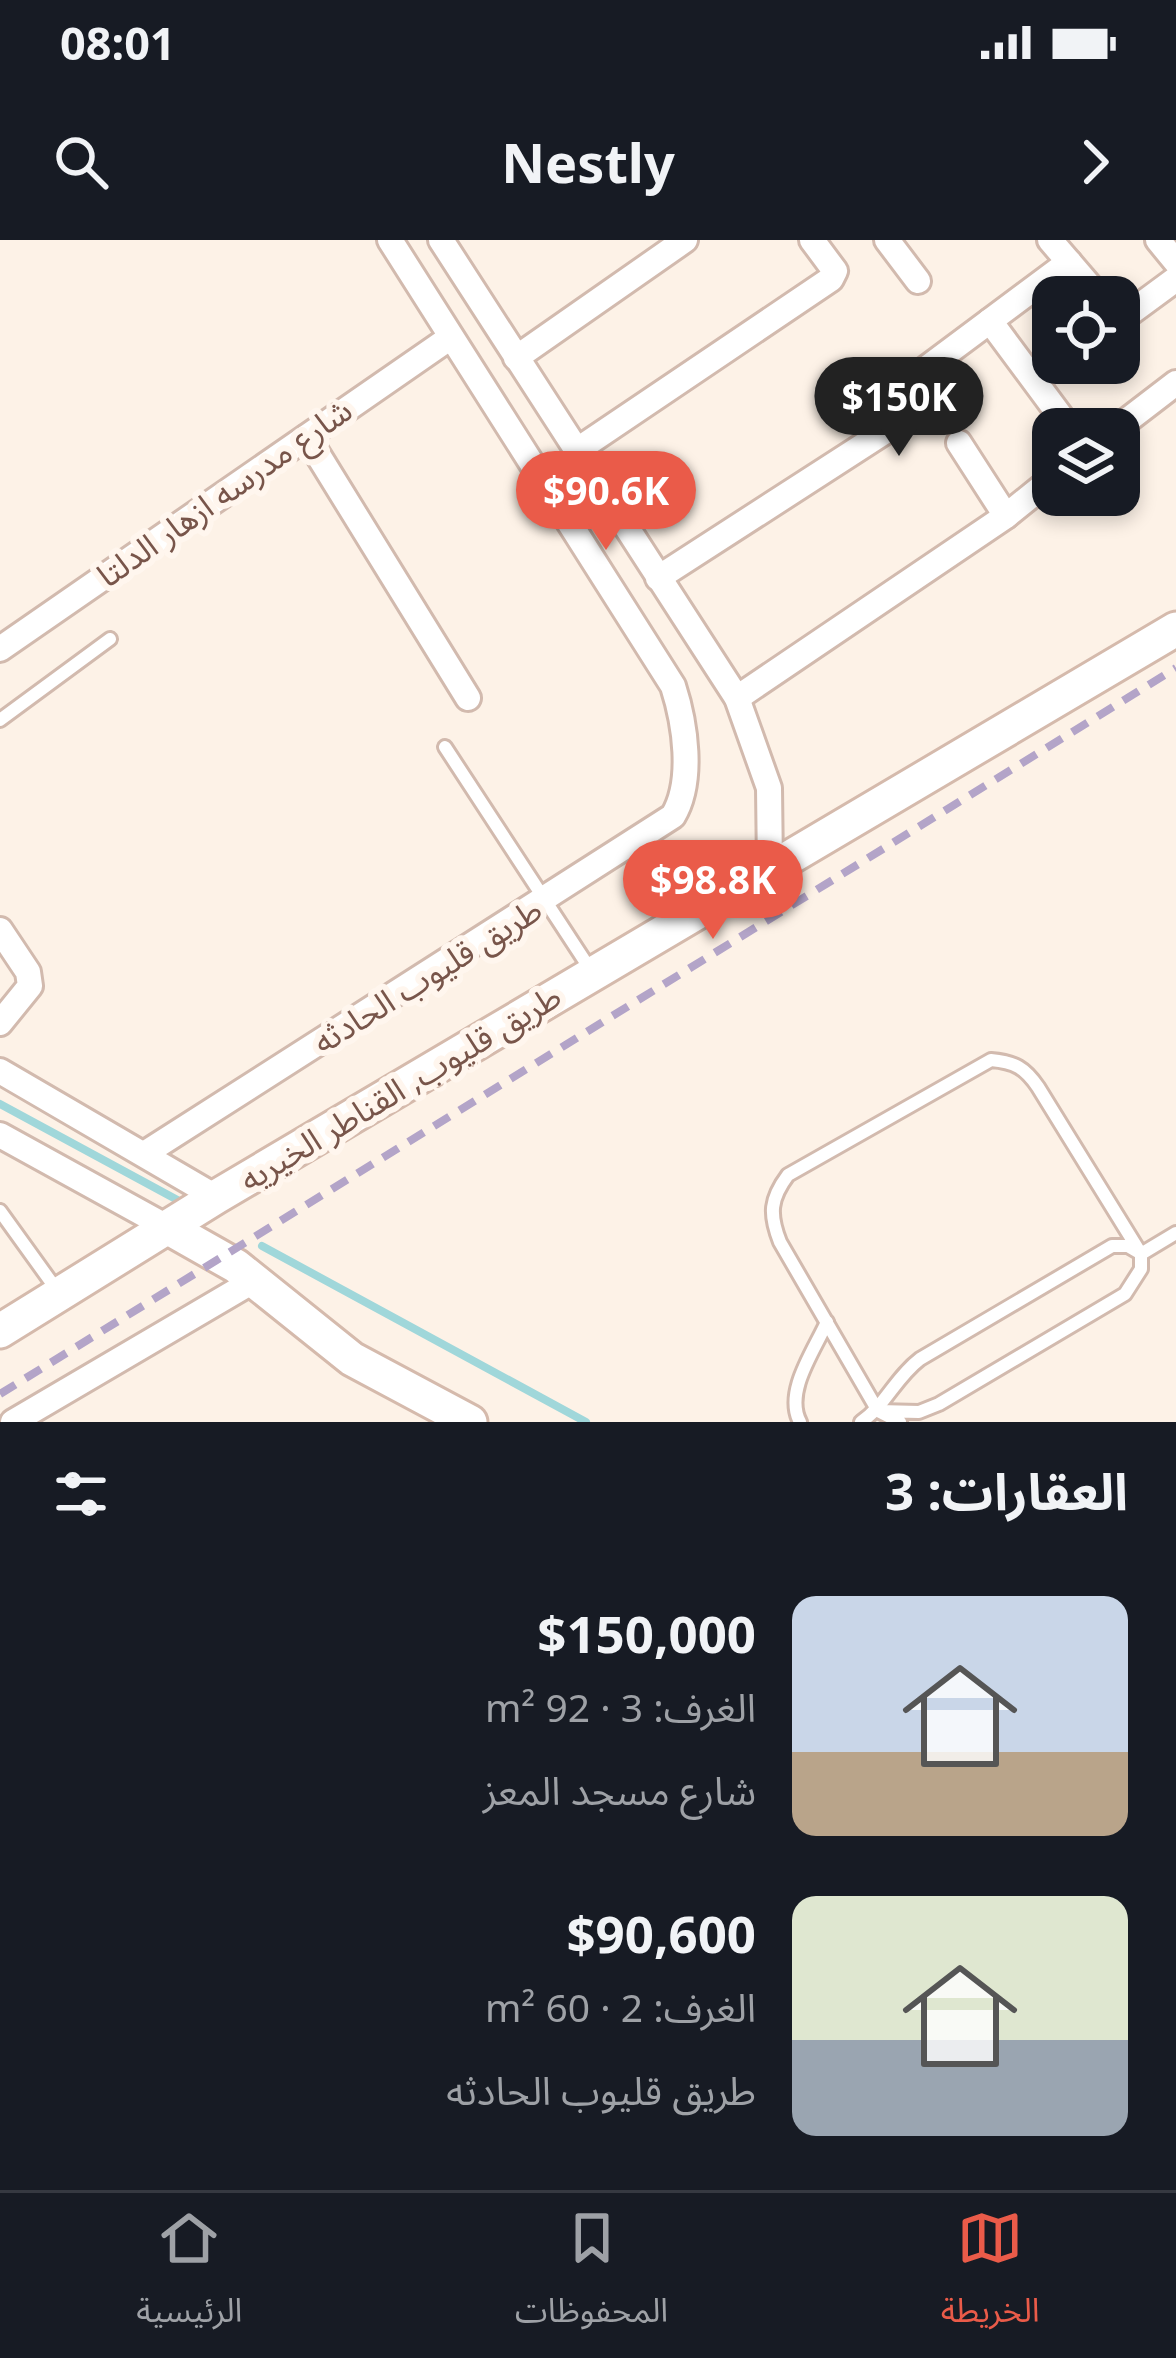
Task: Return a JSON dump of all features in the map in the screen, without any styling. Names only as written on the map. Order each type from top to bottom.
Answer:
[{"type":"main road","name":"طريق قليوب, القناطر الخيريه","points":[[0,1330],[166,1226],[1176,629]]},
{"type":"main road","points":[[166,1226],[255,1280],[352,1359],[470,1422]]},
{"type":"street","name":"طريق قليوب الحادثه","points":[[144,1154],[546,901],[673,816],[680,799],[685,746],[673,686],[390,240]]},
{"type":"street","points":[[441,240],[737,698],[769,788],[770,868]]},
{"type":"street","points":[[516,358],[685,240]]},
{"type":"street","points":[[575,451],[831,279],[836,271],[812,240]]},
{"type":"street","points":[[887,240],[918,281]]},
{"type":"street","points":[[1050,240],[1081,276]]},
{"type":"street","points":[[1158,240],[1176,262]]},
{"type":"street","points":[[658,578],[909,416],[913,407],[904,385],[1069,262]]},
{"type":"street","points":[[1140,306],[1176,279]]},
{"type":"street","points":[[989,321],[1054,408]]},
{"type":"street","name":"شارع مدرسه ازهار الدلتا","points":[[0,649],[451,337]]},
{"type":"street","points":[[1140,411],[1176,383]]},
{"type":"street","points":[[513,434],[550,411]]},
{"type":"street","points":[[307,436],[468,698]]},
{"type":"street","points":[[959,443],[1006,516]]},
{"type":"street","points":[[737,698],[1032,495]]},
{"type":"street","points":[[0,930],[30,978],[28,992],[0,1023]]},
{"type":"street","points":[[0,1071],[216,1197]]},
{"type":"street","points":[[0,1135],[166,1226]]},
{"type":"street","points":[[13,1422],[255,1280]]},
{"type":"lane","points":[[0,720],[110,638]]},
{"type":"lane","points":[[445,747],[592,973]]},
{"type":"lane","points":[[878,1411],[898,1414],[939,1404],[1135,1283],[1141,1254],[1027,1071],[1011,1061],[991,1060],[788,1175],[773,1195],[771,1219],[827,1322],[878,1411],[900,1422]]},
{"type":"lane","points":[[0,1211],[59,1294]]},
{"type":"lane","points":[[1141,1254],[1176,1234]]},
{"type":"lane","points":[[860,1422],[878,1411],[902,1373],[940,1347],[1112,1246],[1128,1246],[1141,1254]]},
{"type":"lane","points":[[800,1422],[793,1409],[796,1392],[827,1322]]},
{"type":"waterway","points":[[0,1104],[183,1203]]},
{"type":"waterway","points":[[262,1246],[586,1422]]},
{"type":"railway","points":[[0,1394],[1176,668]]}]
